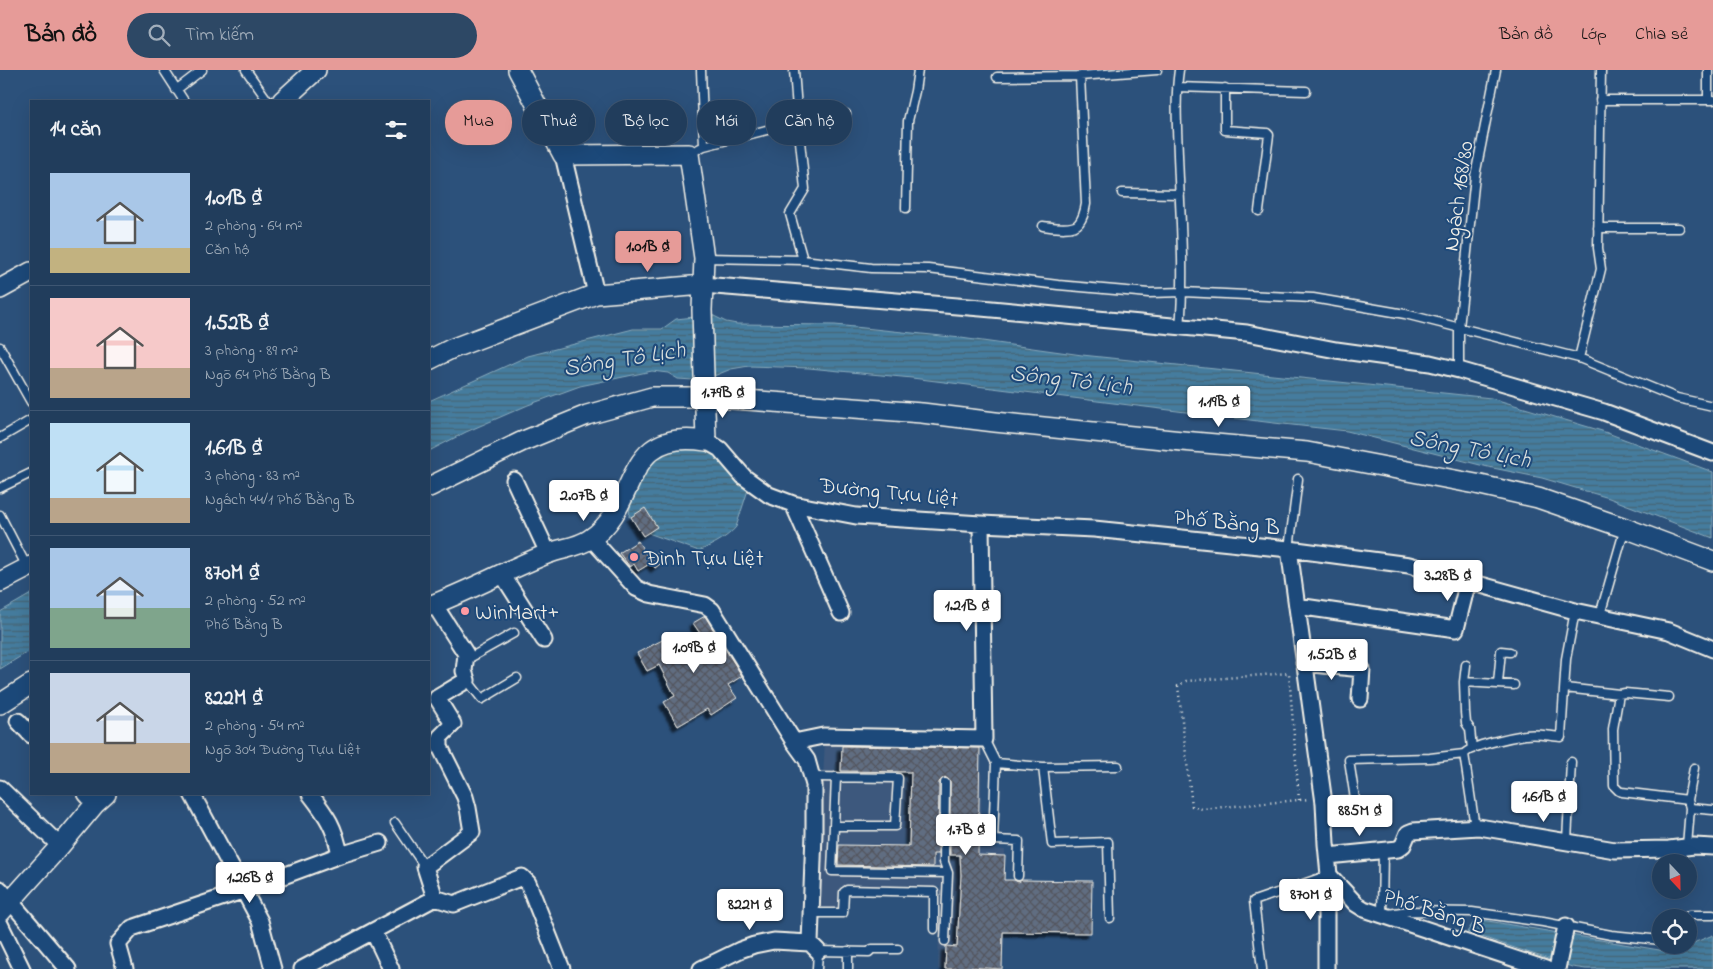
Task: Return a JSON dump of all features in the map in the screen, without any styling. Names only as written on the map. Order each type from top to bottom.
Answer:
[{"type":"street","points":[[283,100],[316,70]]},
{"type":"street","points":[[518,70],[563,155],[596,294]]},
{"type":"street","points":[[435,898],[425,867],[472,832],[465,797],[440,747],[440,738],[453,724],[437,698],[466,680],[464,671],[466,654],[432,605],[548,553],[580,545],[606,526],[616,513],[636,468],[645,455],[659,446],[675,441],[693,439],[706,441],[702,310],[704,258],[696,150],[563,155]]},
{"type":"street","points":[[0,289],[30,273]]},
{"type":"street","points":[[430,360],[451,349],[596,294],[703,286],[981,308],[1247,333],[1336,350],[1430,363],[1604,412],[1713,452]]},
{"type":"street","points":[[430,488],[521,442],[586,416],[652,397],[705,388],[995,422],[1307,452],[1529,496],[1713,560]]},
{"type":"street","name":"Đường Tựu Liệt","points":[[706,441],[720,449],[744,476],[769,495],[793,504],[856,516],[981,524]]},
{"type":"street","points":[[514,480],[548,553]]},
{"type":"street","points":[[793,504],[841,613]]},
{"type":"street","points":[[794,742],[823,736],[984,739],[981,524]]},
{"type":"street","name":"Phố Bằng B","points":[[981,524],[1094,529],[1289,549],[1324,800],[1329,875],[1356,904],[1382,916],[1553,967]]},
{"type":"street","points":[[591,538],[636,588],[649,594],[706,605],[712,610],[807,760],[814,785],[811,913],[814,947],[774,941],[740,950],[701,969]]},
{"type":"street","points":[[1289,549],[1409,565],[1576,611],[1669,631],[1713,649]]},
{"type":"street","points":[[0,582],[30,567]]},
{"type":"street","points":[[502,574],[544,640]]},
{"type":"street","points":[[1297,606],[1456,629],[1468,581]]},
{"type":"street","points":[[1304,663],[1362,669],[1360,700]]},
{"type":"street","points":[[0,704],[30,685]]},
{"type":"street","points":[[18,721],[30,734]]},
{"type":"street","points":[[0,788],[60,846]]},
{"type":"street","points":[[193,795],[260,921],[273,969]]},
{"type":"street","points":[[311,795],[327,816],[336,836],[340,855]]},
{"type":"street","points":[[68,969],[4,901],[60,846],[95,797]]},
{"type":"street","points":[[1328,856],[1398,849],[1403,845],[1408,833],[1413,831],[1475,827],[1615,850],[1713,847]]},
{"type":"street","points":[[125,969],[118,944],[132,928],[245,890],[340,855],[380,843]]},
{"type":"street","points":[[1326,969],[1326,909],[1329,875]]},
{"type":"street","points":[[302,969],[435,898],[454,904],[522,877],[528,883],[562,969]]},
{"type":"street","points":[[0,924],[22,969]]},
{"type":"street","points":[[1553,967],[1565,928]]},
{"type":"street","points":[[373,931],[391,969]]},
{"type":"lane","points":[[164,70],[183,100]]},
{"type":"lane","points":[[176,90],[202,70]]},
{"type":"lane","points":[[246,70],[267,100]]},
{"type":"lane","points":[[701,70],[696,150],[766,131]]},
{"type":"lane","points":[[794,70],[796,100]]},
{"type":"lane","points":[[906,208],[908,121],[918,70]]},
{"type":"lane","points":[[997,77],[1080,76],[1157,70]]},
{"type":"lane","points":[[1179,70],[1176,87],[1183,292],[1180,328]]},
{"type":"lane","name":"Ngách 168/80","points":[[1459,370],[1459,328],[1475,176],[1496,70]]},
{"type":"lane","points":[[1579,358],[1601,269],[1598,248],[1600,70]]},
{"type":"lane","points":[[1600,100],[1711,99],[1708,70]]},
{"type":"lane","points":[[1043,226],[1077,226],[1081,222],[1086,204],[1080,76]]},
{"type":"lane","points":[[1176,87],[1306,92]]},
{"type":"lane","points":[[1225,88],[1225,130],[1267,133],[1269,135],[1259,212]]},
{"type":"lane","points":[[800,145],[805,189],[790,214],[802,260]]},
{"type":"lane","points":[[1122,193],[1180,194]]},
{"type":"lane","points":[[1598,228],[1679,228]]},
{"type":"lane","points":[[704,258],[802,260],[871,268],[928,269],[1058,285],[1149,293],[1183,292],[1314,298],[1405,314],[1579,358],[1677,398],[1713,406]]},
{"type":"lane","points":[[0,347],[30,400]]},
{"type":"lane","points":[[0,438],[30,421]]},
{"type":"lane","points":[[0,488],[30,473]]},
{"type":"lane","points":[[1289,549],[1298,479]]},
{"type":"lane","points":[[0,515],[30,567]]},
{"type":"lane","points":[[1600,615],[1625,528]]},
{"type":"lane","points":[[1324,800],[1355,799],[1348,760],[1440,757],[1464,754],[1489,743],[1526,735],[1561,737],[1566,659],[1576,611]]},
{"type":"lane","points":[[466,660],[514,632]]},
{"type":"lane","points":[[1498,683],[1501,651],[1510,652]]},
{"type":"lane","points":[[1466,665],[1464,682],[1466,720],[1470,729],[1472,749]]},
{"type":"lane","points":[[466,680],[482,699],[518,678]]},
{"type":"lane","points":[[1464,682],[1514,685]]},
{"type":"lane","points":[[1565,688],[1669,697]]},
{"type":"lane","points":[[1619,694],[1613,729],[1614,786],[1622,792],[1713,810]]},
{"type":"lane","points":[[984,739],[996,763],[993,840],[1019,841],[1018,876]]},
{"type":"lane","points":[[1464,754],[1475,827]]},
{"type":"lane","points":[[1567,841],[1571,762]]},
{"type":"lane","points":[[996,763],[1043,767],[1118,766]]},
{"type":"lane","points":[[1043,767],[1052,844],[1108,842],[1110,918]]},
{"type":"lane","points":[[1683,854],[1694,768]]},
{"type":"lane","points":[[811,777],[898,778],[895,826],[834,826]]},
{"type":"lane","points":[[836,777],[832,871],[948,873]]},
{"type":"lane","points":[[945,783],[944,862],[948,873],[945,941]]},
{"type":"lane","points":[[395,823],[425,867]]},
{"type":"lane","points":[[1383,850],[1382,916],[1408,911],[1472,912],[1611,935],[1652,939]]},
{"type":"lane","points":[[1262,969],[1254,901],[1329,875]]},
{"type":"lane","points":[[811,913],[842,913],[844,892],[848,890],[934,892],[934,929]]},
{"type":"lane","points":[[1697,915],[1713,915]]},
{"type":"lane","points":[[817,969],[814,947],[869,952],[872,948],[898,949]]},
{"type":"lane","points":[[848,951],[848,969]]},
{"type":"path","points":[[1298,800],[1289,673],[1186,680],[1178,686],[1192,806],[1202,809],[1298,800],[1324,800]]},
{"type":"shaded area","points":[[825,738],[982,743],[981,848],[1005,850],[1003,969],[938,969],[940,887],[841,886],[840,910],[817,910]]},
{"type":"water","name":"Sông Tô Lịch","points":[[712,315],[726,322],[737,324],[835,325],[961,338],[1082,355],[1491,398],[1602,431],[1713,472],[1713,538],[1609,498],[1542,478],[1488,467],[1347,431],[912,378],[809,368],[749,366],[693,380],[678,379],[668,373],[652,371],[580,386],[528,405],[466,432],[430,450],[430,401],[528,356],[633,329],[662,329],[676,319]]},
{"type":"water","points":[[690,442],[718,454],[748,490],[736,527],[724,538],[699,551],[648,533],[631,516],[629,517],[631,496],[646,456]]},
{"type":"water","points":[[30,595],[30,651],[0,669],[0,612]]},
{"type":"water","points":[[1476,919],[1652,949],[1652,954],[1697,954],[1697,941],[1713,935],[1713,969],[1586,969],[1572,967],[1467,932]]},
{"type":"building","points":[[645,508],[657,527],[643,536],[631,517]]},
{"type":"building","name":"Đình Tựu Liệt","points":[[638,541],[649,559],[658,552],[664,561],[655,568],[651,563],[638,571],[634,564],[630,567],[619,553]]},
{"type":"building","points":[[705,616],[742,676],[728,685],[737,698],[711,715],[707,709],[678,726],[664,702],[675,696],[659,665],[647,671],[637,653],[676,633],[694,667],[714,654],[693,623]]},
{"type":"building","points":[[842,746],[980,748],[978,855],[1005,856],[1004,880],[1018,882],[1022,880],[1092,881],[1091,933],[1003,932],[1002,969],[964,967],[964,969],[945,969],[946,946],[957,947],[961,875],[960,855],[950,855],[950,781],[945,777],[939,782],[938,854],[933,854],[933,867],[838,865],[839,845],[909,846],[911,772],[841,771]]},
{"type":"place","name":"Đình Tựu Liệt","points":[[634,557]]},
{"type":"place","name":"WinMart+","points":[[465,611]]}]
